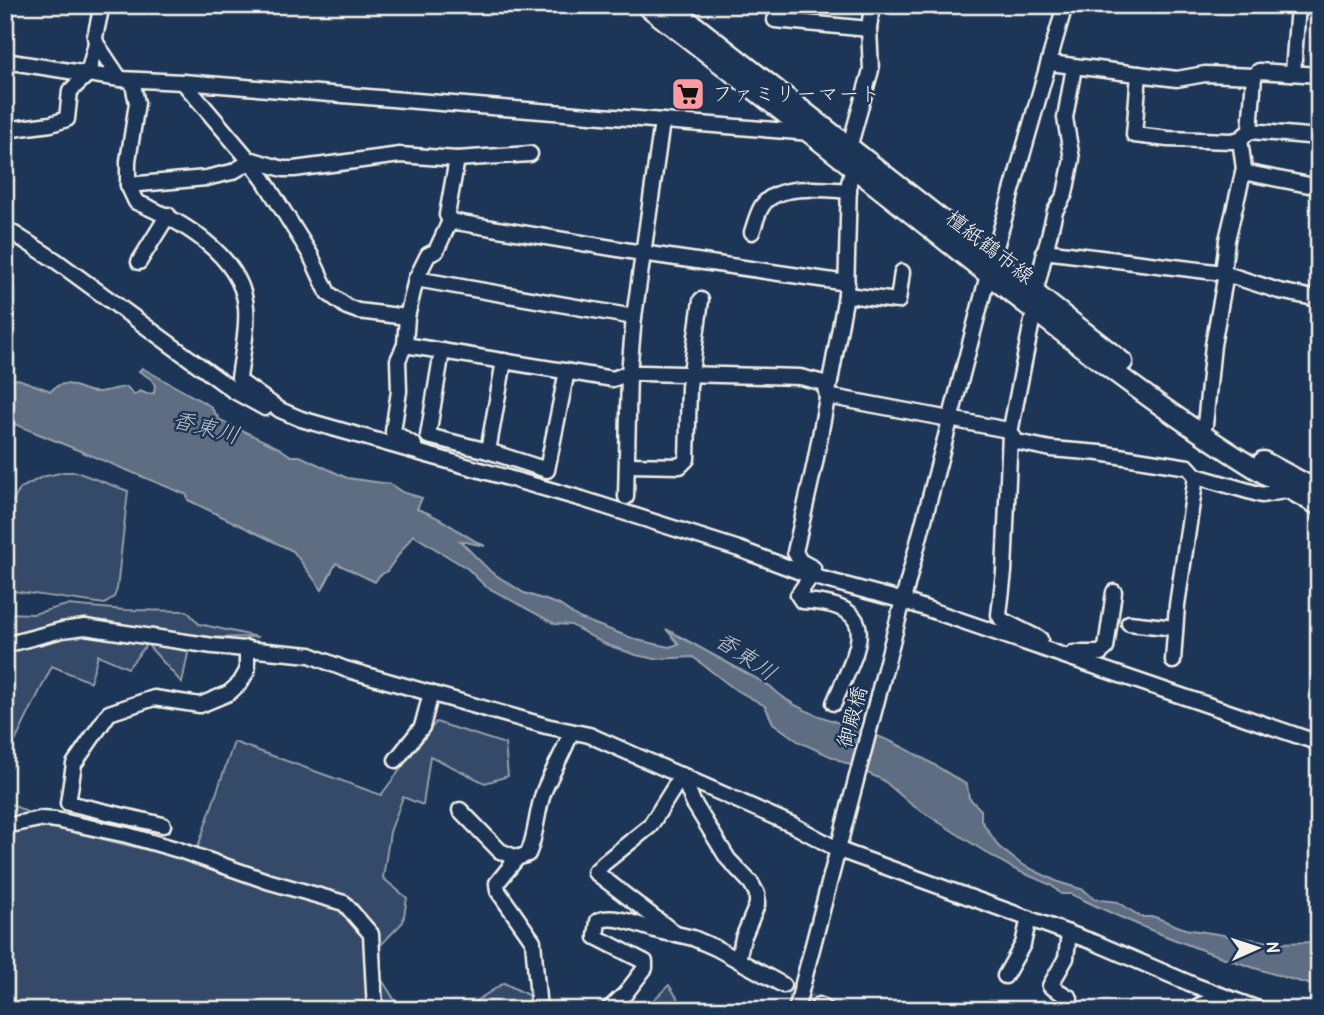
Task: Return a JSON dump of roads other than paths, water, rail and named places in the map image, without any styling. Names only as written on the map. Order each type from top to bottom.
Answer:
[{"type":"main road","name":"檀紙鶴市線","points":[[645,5],[853,168],[1205,425],[1236,446],[1319,491]]},
{"type":"main road","name":"檀紙鶴市線","points":[[669,5],[834,135],[990,268]]},
{"type":"main road","name":"檀紙鶴市線","points":[[1035,302],[1180,421],[1229,454],[1319,506]]},
{"type":"street","points":[[5,131],[68,119],[70,91],[88,74],[102,5]]},
{"type":"street","points":[[849,148],[871,70],[869,29],[872,5]]},
{"type":"street","points":[[1293,73],[1298,5],[1319,8]]},
{"type":"street","name":"御殿橋","points":[[796,1010],[990,268],[1050,63],[1062,6]]},
{"type":"street","points":[[775,19],[869,29]]},
{"type":"street","points":[[96,43],[126,80],[137,103],[128,161],[128,185],[136,202],[168,215],[199,235],[220,256],[236,279],[246,305],[239,378],[280,410],[301,419],[582,499],[739,549],[817,577],[1063,654],[1319,743]]},
{"type":"street","points":[[5,61],[126,80],[183,82],[834,135]]},
{"type":"street","points":[[1050,63],[1177,79],[1205,74],[1254,76]]},
{"type":"street","points":[[1074,67],[1065,118],[1072,159],[1065,194],[1055,211],[1044,251],[1010,433],[1004,572],[999,615],[1002,620],[1053,646],[1063,654],[1100,653],[1107,648],[1114,592]]},
{"type":"street","points":[[1205,425],[1227,240],[1243,172],[1245,135],[1254,76],[1259,71],[1319,75]]},
{"type":"street","points":[[1139,74],[1134,135],[1232,141],[1245,135],[1319,137]]},
{"type":"street","points":[[183,82],[250,161],[310,254],[328,293],[347,307],[358,311],[407,317]]},
{"type":"street","points":[[626,497],[629,373],[634,317],[662,122]]},
{"type":"street","points":[[128,185],[206,178],[232,172],[253,160],[283,169],[294,169],[400,155],[457,159],[530,153]]},
{"type":"street","points":[[450,221],[447,215],[457,159]]},
{"type":"street","points":[[834,703],[859,645],[860,628],[854,615],[845,608],[802,601],[798,595],[820,571],[800,561],[795,552],[816,463],[846,289],[849,191],[853,168]]},
{"type":"street","points":[[1243,172],[1319,187]]},
{"type":"street","points":[[752,232],[764,203],[782,192],[822,189],[849,191]]},
{"type":"street","points":[[138,262],[168,215]]},
{"type":"street","points":[[450,221],[846,289],[898,301],[902,272]]},
{"type":"street","points":[[416,451],[414,445],[393,432],[398,391],[398,360],[405,345],[407,317],[416,279],[428,256],[436,250],[450,221]]},
{"type":"street","points":[[5,228],[55,260],[234,391],[268,410],[280,410]]},
{"type":"street","points":[[1044,251],[1225,274],[1279,291],[1319,299]]},
{"type":"street","points":[[416,279],[634,317]]},
{"type":"street","points":[[628,465],[680,466],[687,459],[689,387],[701,300]]},
{"type":"street","points":[[405,345],[613,379],[629,373],[800,377],[824,383],[827,396]]},
{"type":"street","points":[[442,351],[428,436],[547,470],[566,372]]},
{"type":"street","points":[[488,451],[504,361]]},
{"type":"street","points":[[827,396],[1008,430],[1017,442],[1051,449],[1100,453],[1188,467],[1196,476],[1262,495],[1289,490]]},
{"type":"street","points":[[1173,662],[1175,628],[1196,476]]},
{"type":"street","points":[[1129,623],[1175,628]]},
{"type":"street","points":[[5,645],[62,630],[85,627],[213,646],[310,655],[345,669],[432,694],[589,735],[840,845],[1261,1010]]},
{"type":"street","points":[[163,825],[68,803],[74,764],[109,713],[154,698],[200,705],[229,693],[240,684],[247,671],[247,648]]},
{"type":"street","points":[[396,760],[422,727],[432,694]]},
{"type":"street","points":[[539,1010],[533,941],[498,891],[498,883],[517,858],[528,855],[535,839],[543,793],[571,732]]},
{"type":"street","points":[[676,934],[595,872],[650,826],[684,776]]},
{"type":"street","points":[[684,776],[693,802],[728,859],[751,883],[757,894],[757,905],[743,939],[738,960]]},
{"type":"street","points":[[460,810],[500,851],[517,858]]},
{"type":"street","points":[[5,826],[40,819],[56,820],[127,835],[344,903],[371,934],[375,1010]]},
{"type":"street","points":[[608,1010],[625,994],[645,968],[645,962],[596,937],[598,921],[603,918],[628,922],[666,934],[693,937],[783,985]]},
{"type":"street","points":[[1005,976],[1023,944],[1029,918]]},
{"type":"street","points":[[1069,933],[1066,958],[1050,986],[1070,998]]},
{"type":"street","points":[[1196,986],[1199,1007],[1214,1000],[1236,1000]]},
{"type":"water","name":"香東川","points":[[142,368],[210,406],[220,420],[291,456],[300,456],[347,478],[390,484],[402,492],[422,498],[417,509],[485,546],[460,541],[491,572],[524,593],[558,604],[579,618],[637,640],[669,647],[679,644],[666,629],[770,686],[797,706],[877,735],[921,757],[967,785],[969,798],[981,810],[981,820],[999,847],[1021,864],[1058,882],[1084,890],[1094,899],[1118,902],[1141,917],[1155,917],[1185,929],[1276,943],[1319,942],[1319,987],[1193,946],[1131,922],[1071,894],[1061,894],[1051,885],[1014,869],[987,853],[912,805],[883,780],[799,742],[773,723],[765,706],[733,688],[693,657],[655,659],[636,655],[605,644],[571,625],[555,624],[485,586],[468,569],[413,535],[387,571],[375,582],[336,563],[322,590],[293,551],[188,500],[187,495],[5,420],[5,382],[18,379],[51,391],[57,386],[68,384],[92,392],[127,387],[134,395],[140,391],[154,393],[155,385],[139,371]]},
{"type":"tunnel","points":[[783,985],[819,1005]]},
{"type":"place","name":"ファミリーマート","points":[[688,94]]}]
